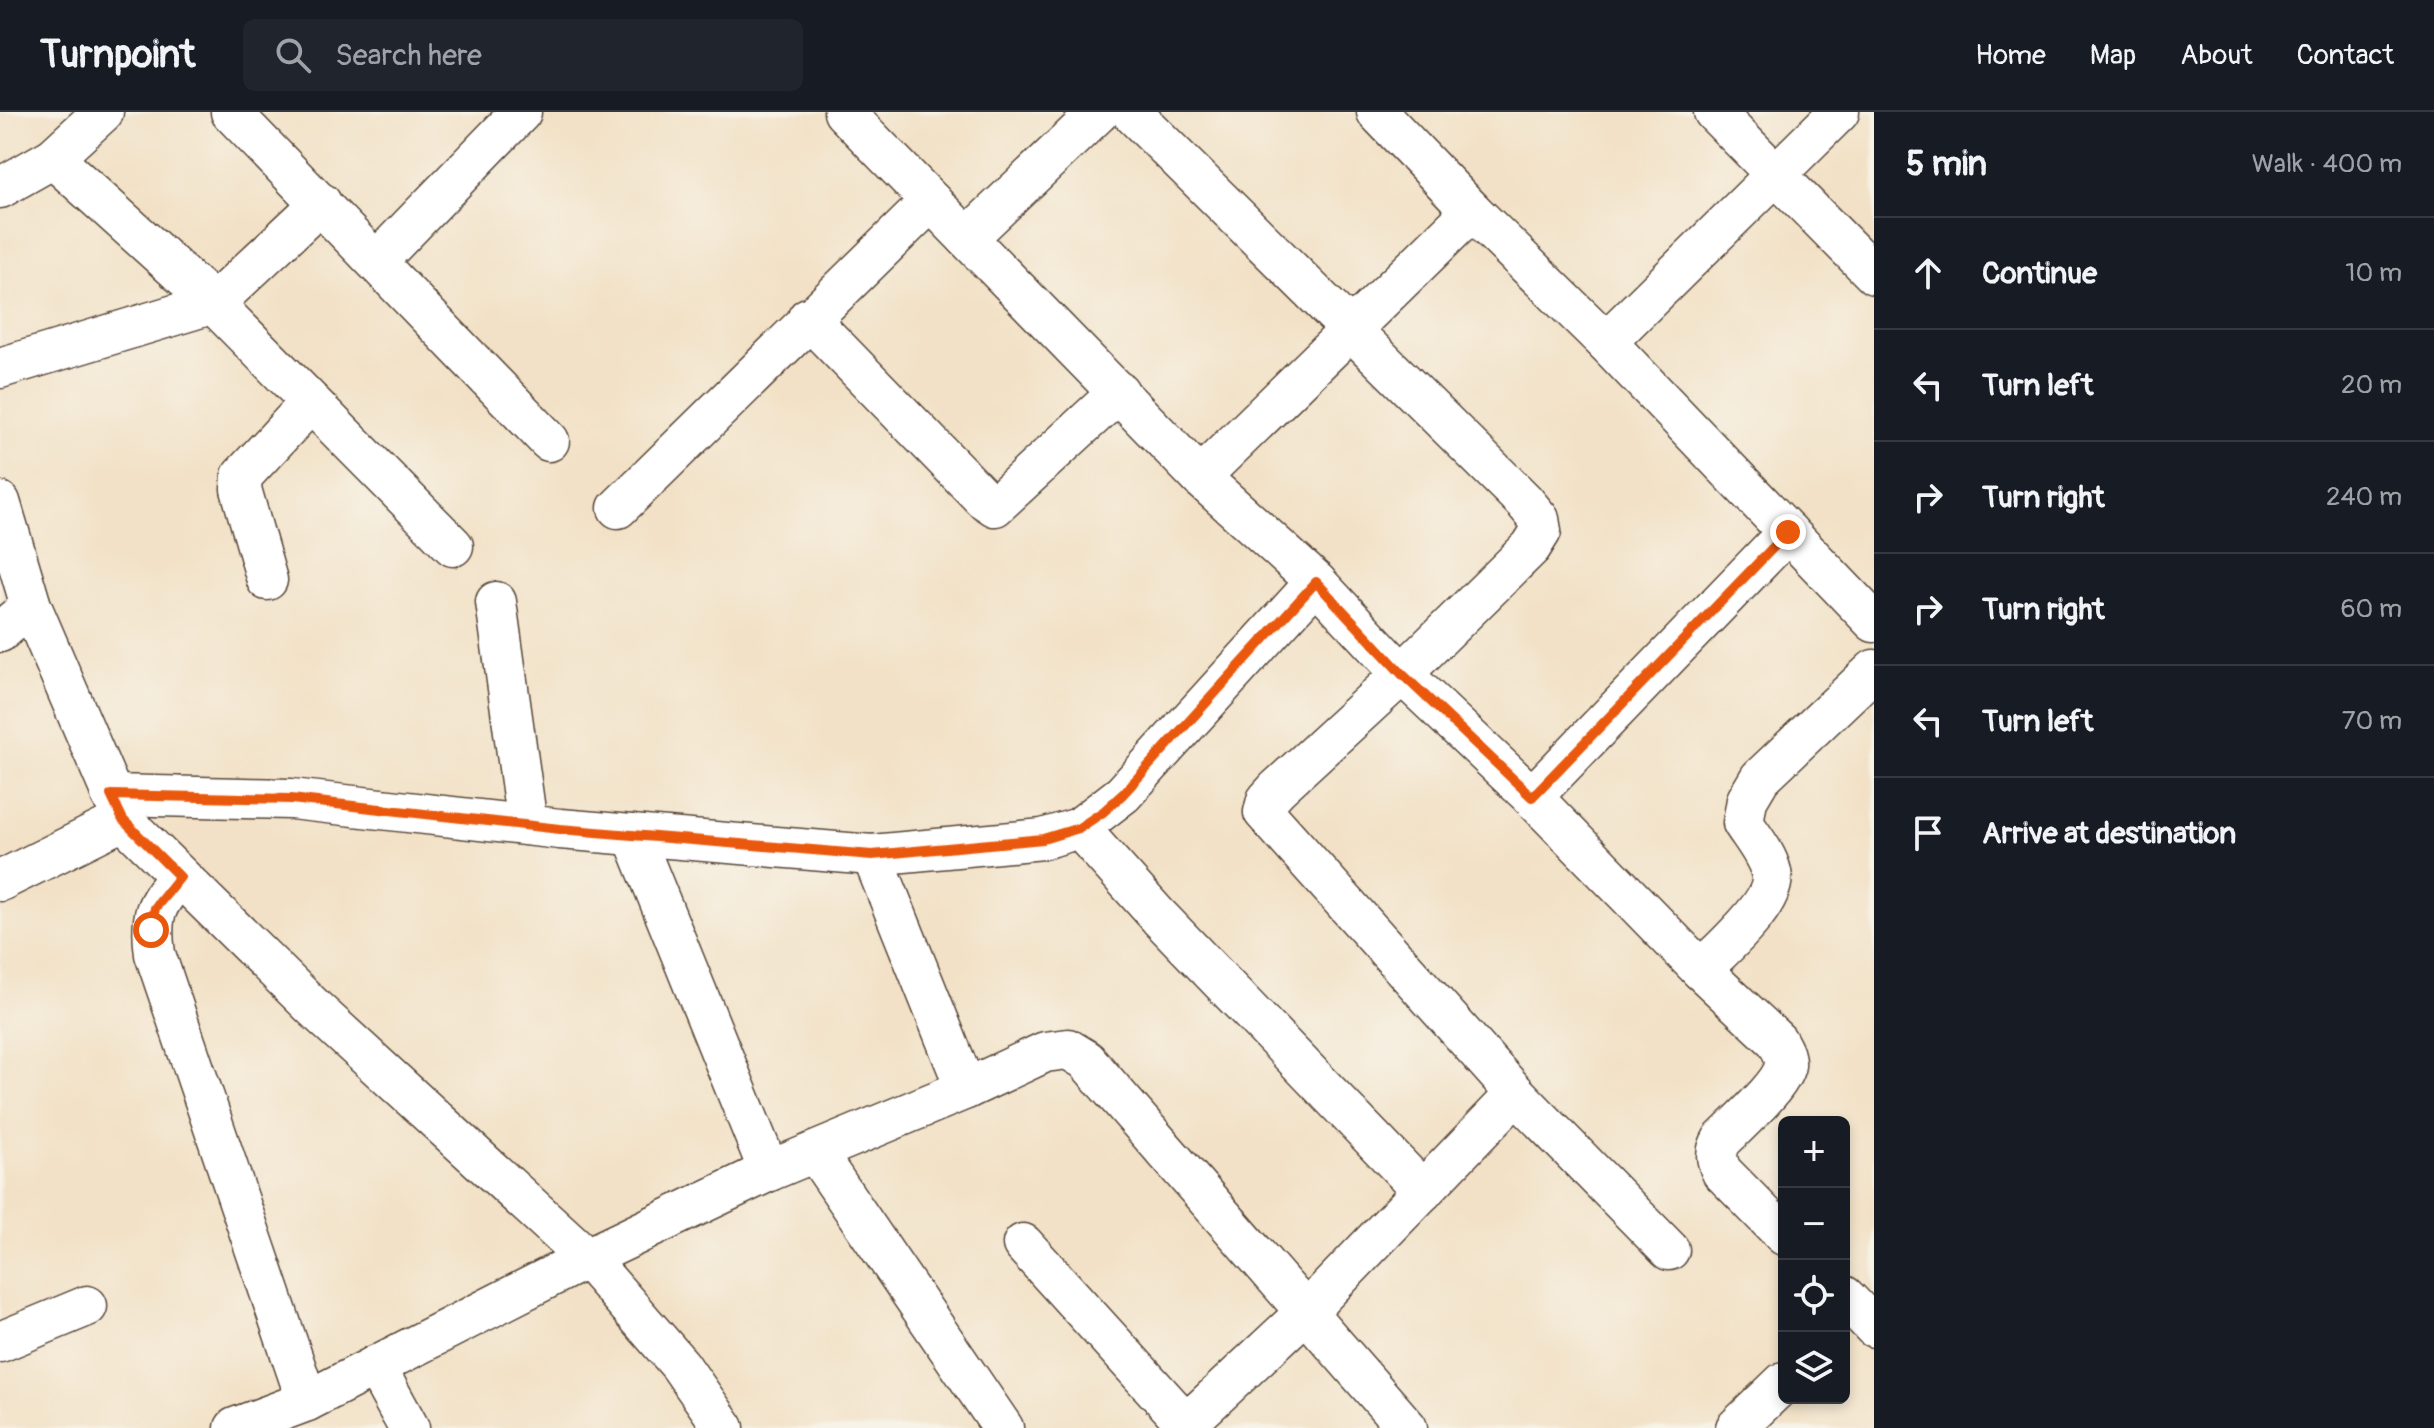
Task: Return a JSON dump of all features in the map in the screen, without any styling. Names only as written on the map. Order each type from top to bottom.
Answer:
[{"type":"street","points":[[0,188],[53,158],[103,112]]},
{"type":"street","points":[[231,112],[549,441]]},
{"type":"street","points":[[377,261],[521,112]]},
{"type":"street","points":[[967,238],[1099,112]]},
{"type":"street","points":[[1131,112],[1539,519],[1541,531],[1531,547],[1402,674],[1277,789],[1267,800],[1264,812],[1516,1094],[1669,1250]]},
{"type":"street","points":[[1377,112],[1472,211],[1606,342],[1874,622]]},
{"type":"street","points":[[1714,112],[1874,274]]},
{"type":"street","points":[[1606,342],[1839,112]]},
{"type":"street","points":[[861,118],[931,201],[1200,477],[1316,582],[1402,674],[1532,797],[1701,970],[1777,1041],[1784,1054],[1785,1068],[1777,1081],[1722,1140],[1716,1161],[1722,1172],[1778,1229]]},
{"type":"street","points":[[53,158],[211,301],[453,546]]},
{"type":"street","points":[[618,508],[808,318],[931,201]]},
{"type":"street","points":[[0,368],[201,307],[223,295],[249,273],[321,203]]},
{"type":"street","points":[[1200,477],[1472,211]]},
{"type":"street","points":[[808,318],[983,498],[995,506],[1119,392]]},
{"type":"street","points":[[267,580],[241,489],[242,476],[310,403]]},
{"type":"street","points":[[0,502],[31,606],[117,808],[180,877],[315,1009],[587,1258],[680,1365],[724,1428]]},
{"type":"street","points":[[1532,797],[1788,532]]},
{"type":"street","points":[[0,881],[117,808],[291,799],[527,825],[872,855],[1043,839],[1079,828],[1123,794],[1316,582]]},
{"type":"street","points":[[496,602],[527,825]]},
{"type":"street","points":[[0,632],[31,606]]},
{"type":"street","points":[[1701,970],[1764,903],[1771,890],[1772,874],[1743,823],[1747,800],[1760,778],[1874,670]]},
{"type":"street","points":[[1079,828],[1159,917],[1423,1191]]},
{"type":"street","points":[[633,835],[769,1171]]},
{"type":"street","points":[[872,855],[966,1089]]},
{"type":"street","points":[[180,877],[155,908],[151,930],[155,954],[307,1401]]},
{"type":"street","points":[[235,1428],[307,1401],[587,1258],[769,1171],[966,1089],[1045,1052],[1068,1049],[1086,1060],[1407,1428]]},
{"type":"street","points":[[1023,1244],[1186,1427],[1305,1313],[1516,1094]]},
{"type":"street","points":[[815,1152],[1003,1428]]},
{"type":"street","points":[[0,1342],[87,1306]]},
{"type":"street","points":[[375,1366],[409,1428]]},
{"type":"street","points":[[1736,1428],[1778,1388]]},
{"type":"route","points":[[151,930],[155,908],[180,877],[123,820],[111,795],[291,799],[560,829],[872,855],[1043,839],[1079,828],[1123,794],[1316,582],[1402,674],[1532,797],[1788,532]]}]
